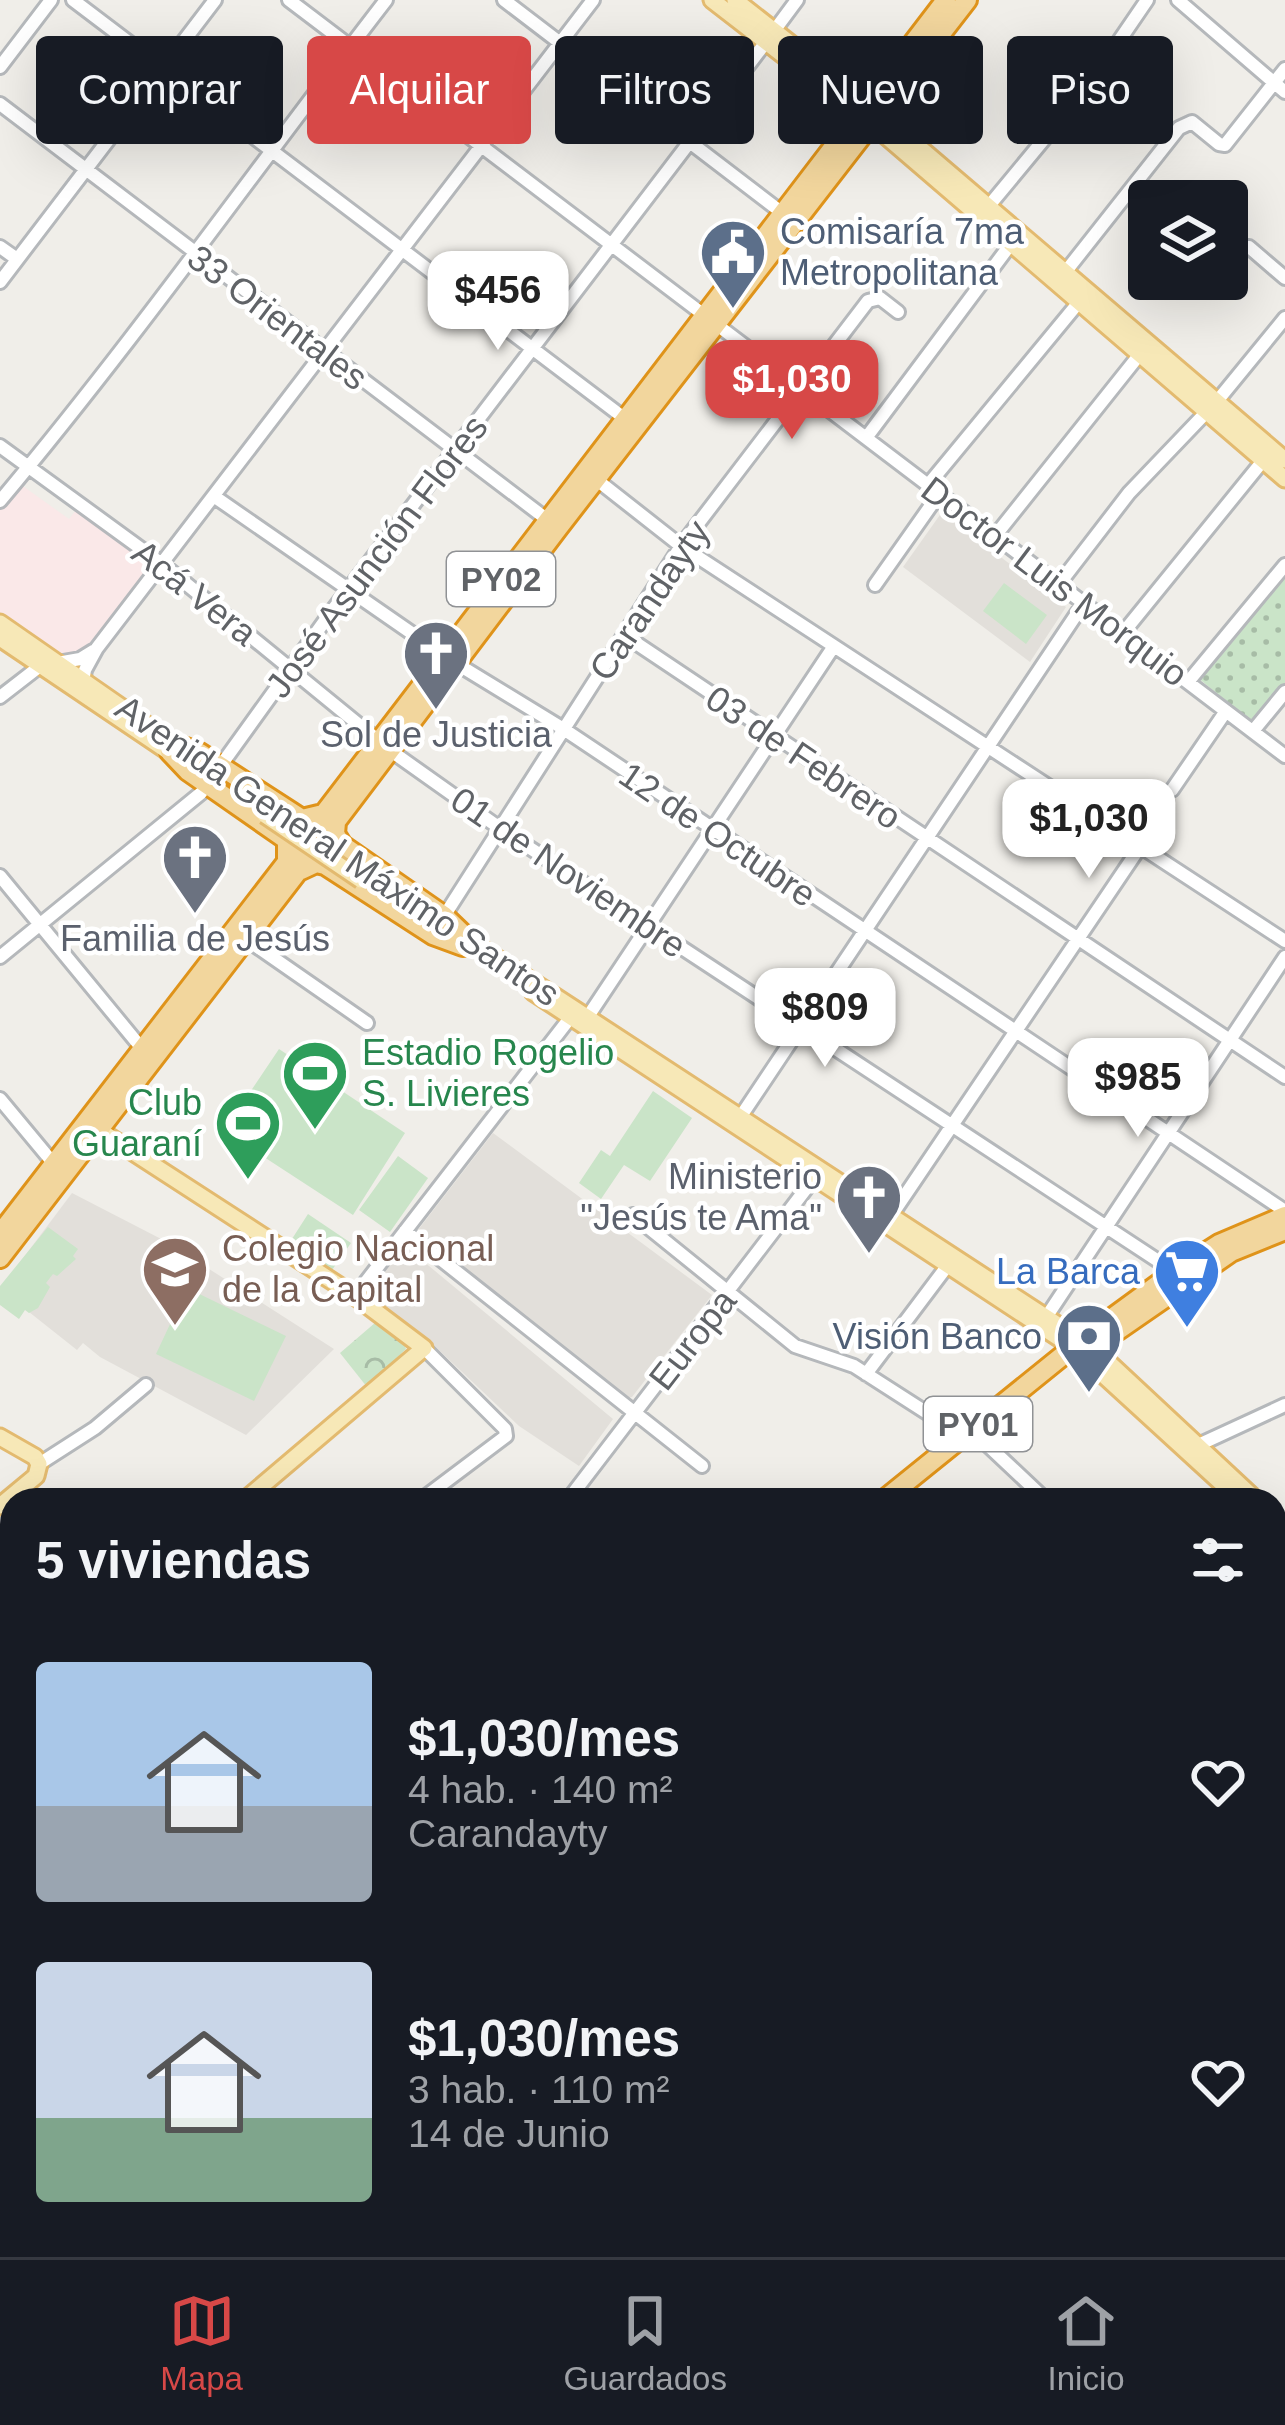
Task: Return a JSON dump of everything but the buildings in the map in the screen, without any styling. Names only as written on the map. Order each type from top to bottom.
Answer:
[{"type":"highway","name":"PY02","points":[[922,36],[946,0]]},
{"type":"highway","name":"PY02","points":[[936,36],[967,0]]},
{"type":"highway","name":"PY02","points":[[324,825],[847,144]]},
{"type":"highway","name":"PY02","points":[[553,524],[597,480],[631,423]]},
{"type":"highway","points":[[0,1234],[246,938],[292,867],[287,840],[213,775],[173,748]]},
{"type":"highway","points":[[213,775],[324,825],[342,845],[442,919],[465,943]]},
{"type":"highway","points":[[0,1258],[99,1130],[147,1054],[306,849]]},
{"type":"highway","points":[[292,867],[325,865],[433,934],[465,943]]},
{"type":"highway","name":"PY01","points":[[901,1488],[1175,1273],[1220,1244],[1285,1214]]},
{"type":"highway","name":"PY01","points":[[1083,1348],[1232,1252],[1285,1230]]},
{"type":"highway","name":"PY01","points":[[915,1488],[971,1437]]},
{"type":"main road","points":[[712,0],[778,42]]},
{"type":"main road","points":[[736,0],[770,36]]},
{"type":"main road","points":[[905,144],[1274,456],[1285,479]]},
{"type":"main road","name":"Avenida General Máximo Santos","points":[[0,623],[48,664],[173,748]]},
{"type":"main road","name":"Avenida General Máximo Santos","points":[[0,641],[48,664]]},
{"type":"main road","name":"Avenida General Máximo Santos","points":[[213,775],[889,1219],[1047,1316],[1241,1488]]},
{"type":"main road","name":"Avenida General Máximo Santos","points":[[416,911],[442,919]]},
{"type":"main road","name":"Avenida General Máximo Santos","points":[[738,1121],[815,1177],[889,1219],[949,1265],[1083,1348]]},
{"type":"main road","points":[[99,1130],[355,1296],[424,1348],[259,1488]]},
{"type":"main road","points":[[0,1437],[39,1464],[36,1475],[21,1488]]},
{"type":"main road","name":"Avenida General Máximo Santos","points":[[1192,1448],[1229,1488]]},
{"type":"street","points":[[0,67],[51,0]]},
{"type":"street","points":[[74,0],[121,36]]},
{"type":"street","points":[[187,36],[215,0]]},
{"type":"street","name":"Doctor Luis Morquio","points":[[290,0],[337,36]]},
{"type":"street","points":[[358,36],[386,0]]},
{"type":"street","points":[[504,0],[555,38]]},
{"type":"street","points":[[565,36],[592,0]]},
{"type":"street","name":"José Asunción Flores","points":[[754,57],[796,0]]},
{"type":"street","points":[[984,212],[1097,74],[1147,0]]},
{"type":"street","points":[[1178,0],[1280,87]]},
{"type":"street","points":[[82,687],[97,648],[555,49]]},
{"type":"street","points":[[1060,277],[1179,128],[1192,122],[1225,145],[1280,87],[1285,69]]},
{"type":"street","points":[[0,501],[40,458],[307,103]]},
{"type":"street","name":"33 Orientales","points":[[0,104],[553,524]]},
{"type":"street","points":[[0,282],[105,144]]},
{"type":"street","points":[[263,144],[631,423]]},
{"type":"street","name":"Doctor Luis Morquio","points":[[478,144],[1285,756]]},
{"type":"street","name":"José Asunción Flores","points":[[0,957],[200,793],[688,144]]},
{"type":"street","points":[[690,144],[789,218]]},
{"type":"street","points":[[866,438],[1015,238]]},
{"type":"street","points":[[0,247],[17,259]]},
{"type":"street","points":[[1250,247],[1285,278]]},
{"type":"street","points":[[875,585],[933,489],[1083,297]]},
{"type":"street","name":"Carandayty","points":[[442,919],[681,546],[868,301],[880,298],[898,312]]},
{"type":"street","points":[[1059,584],[1129,493],[1211,406],[1285,317]]},
{"type":"street","points":[[995,536],[1144,348]]},
{"type":"street","name":"Acá Vera","points":[[0,446],[162,564],[385,746]]},
{"type":"street","points":[[1123,633],[1274,456]]},
{"type":"street","points":[[597,480],[681,546],[1285,941]]},
{"type":"street","name":"12 de Octubre","points":[[214,497],[449,658],[1169,1131],[1285,1214]]},
{"type":"street","points":[[1188,682],[1285,566]]},
{"type":"street","points":[[738,1121],[1084,603]]},
{"type":"street","name":"03 de Febrero","points":[[624,635],[1285,1077]]},
{"type":"street","points":[[0,641],[21,666],[20,680]]},
{"type":"street","points":[[355,1296],[648,925],[834,646]]},
{"type":"street","points":[[0,698],[48,664],[80,658],[97,648]]},
{"type":"street","points":[[1253,731],[1285,692]]},
{"type":"street","points":[[1172,790],[1226,711]]},
{"type":"street","name":"01 de Noviembre","points":[[385,746],[501,829],[1175,1273]]},
{"type":"street","points":[[889,1219],[1140,848]]},
{"type":"street","points":[[0,876],[147,1054]]},
{"type":"street","points":[[246,938],[367,1023]]},
{"type":"street","points":[[1047,1316],[1285,957]]},
{"type":"street","points":[[0,1100],[54,1164]]},
{"type":"street","name":"Europa","points":[[577,1488],[815,1177]]},
{"type":"street","points":[[633,1215],[795,1346],[843,1360],[971,1437],[1032,1488]]},
{"type":"street","points":[[405,1231],[702,1466]]},
{"type":"street","points":[[866,1374],[949,1265]]},
{"type":"street","points":[[424,1348],[505,1429],[506,1436],[437,1488]]},
{"type":"street","points":[[39,1464],[95,1428],[146,1385]]},
{"type":"street","points":[[1192,1448],[1285,1405]]},
{"type":"shaded area","points":[[20,484],[69,519],[76,510],[151,565],[90,648],[78,654],[57,653],[0,616],[0,507]]},
{"type":"shaded area","points":[[942,512],[1066,607],[1030,662],[903,567]]},
{"type":"shaded area","points":[[493,1133],[712,1295],[632,1397],[627,1398],[418,1230]]},
{"type":"shaded area","name":"Colegio Nacional de la Capital","points":[[72,1193],[167,1242],[334,1349],[246,1435],[100,1357],[83,1343],[77,1350],[0,1289]]},
{"type":"shaded area","points":[[405,1246],[613,1419],[579,1466],[519,1426],[421,1333],[368,1294]]},
{"type":"green space","points":[[1285,570],[1285,684],[1257,720],[1250,721],[1197,677]]},
{"type":"green space","points":[[1004,583],[1047,615],[1026,644],[983,611]]},
{"type":"green space","name":"Estadio Rogelio S. Livieres","points":[[279,1049],[405,1133],[353,1215],[224,1131]]},
{"type":"green space","points":[[653,1091],[692,1118],[650,1181],[624,1165],[601,1199],[579,1183],[601,1150],[610,1156]]},
{"type":"green space","points":[[398,1156],[428,1178],[390,1232],[359,1210]]},
{"type":"green space","points":[[308,1214],[351,1243],[332,1270],[290,1242]]},
{"type":"green space","points":[[48,1227],[78,1249],[76,1259],[57,1276],[53,1274],[38,1308],[25,1310],[19,1319],[0,1305],[0,1286]]},
{"type":"green space","points":[[187,1288],[286,1336],[254,1401],[156,1354]]},
{"type":"green space","points":[[376,1322],[401,1338],[406,1349],[367,1387],[340,1353]]},
{"type":"place","name":"Comisaría 7ma Metropolitana","points":[[733,311]]},
{"type":"place","name":"Sol de Justicia","points":[[436,712]]},
{"type":"place","name":"Familia de Jesús","points":[[195,916]]},
{"type":"place","name":"Estadio Rogelio S. Livieres","points":[[315,1132]]},
{"type":"place","name":"Club Guaraní","points":[[248,1182]]},
{"type":"place","name":"Ministerio \"Jesús te Ama\"","points":[[869,1256]]},
{"type":"place","name":"Colegio Nacional de la Capital","points":[[175,1328]]},
{"type":"place","name":"La Barca","points":[[1187,1330]]},
{"type":"place","name":"Visión Banco","points":[[1089,1395]]}]
